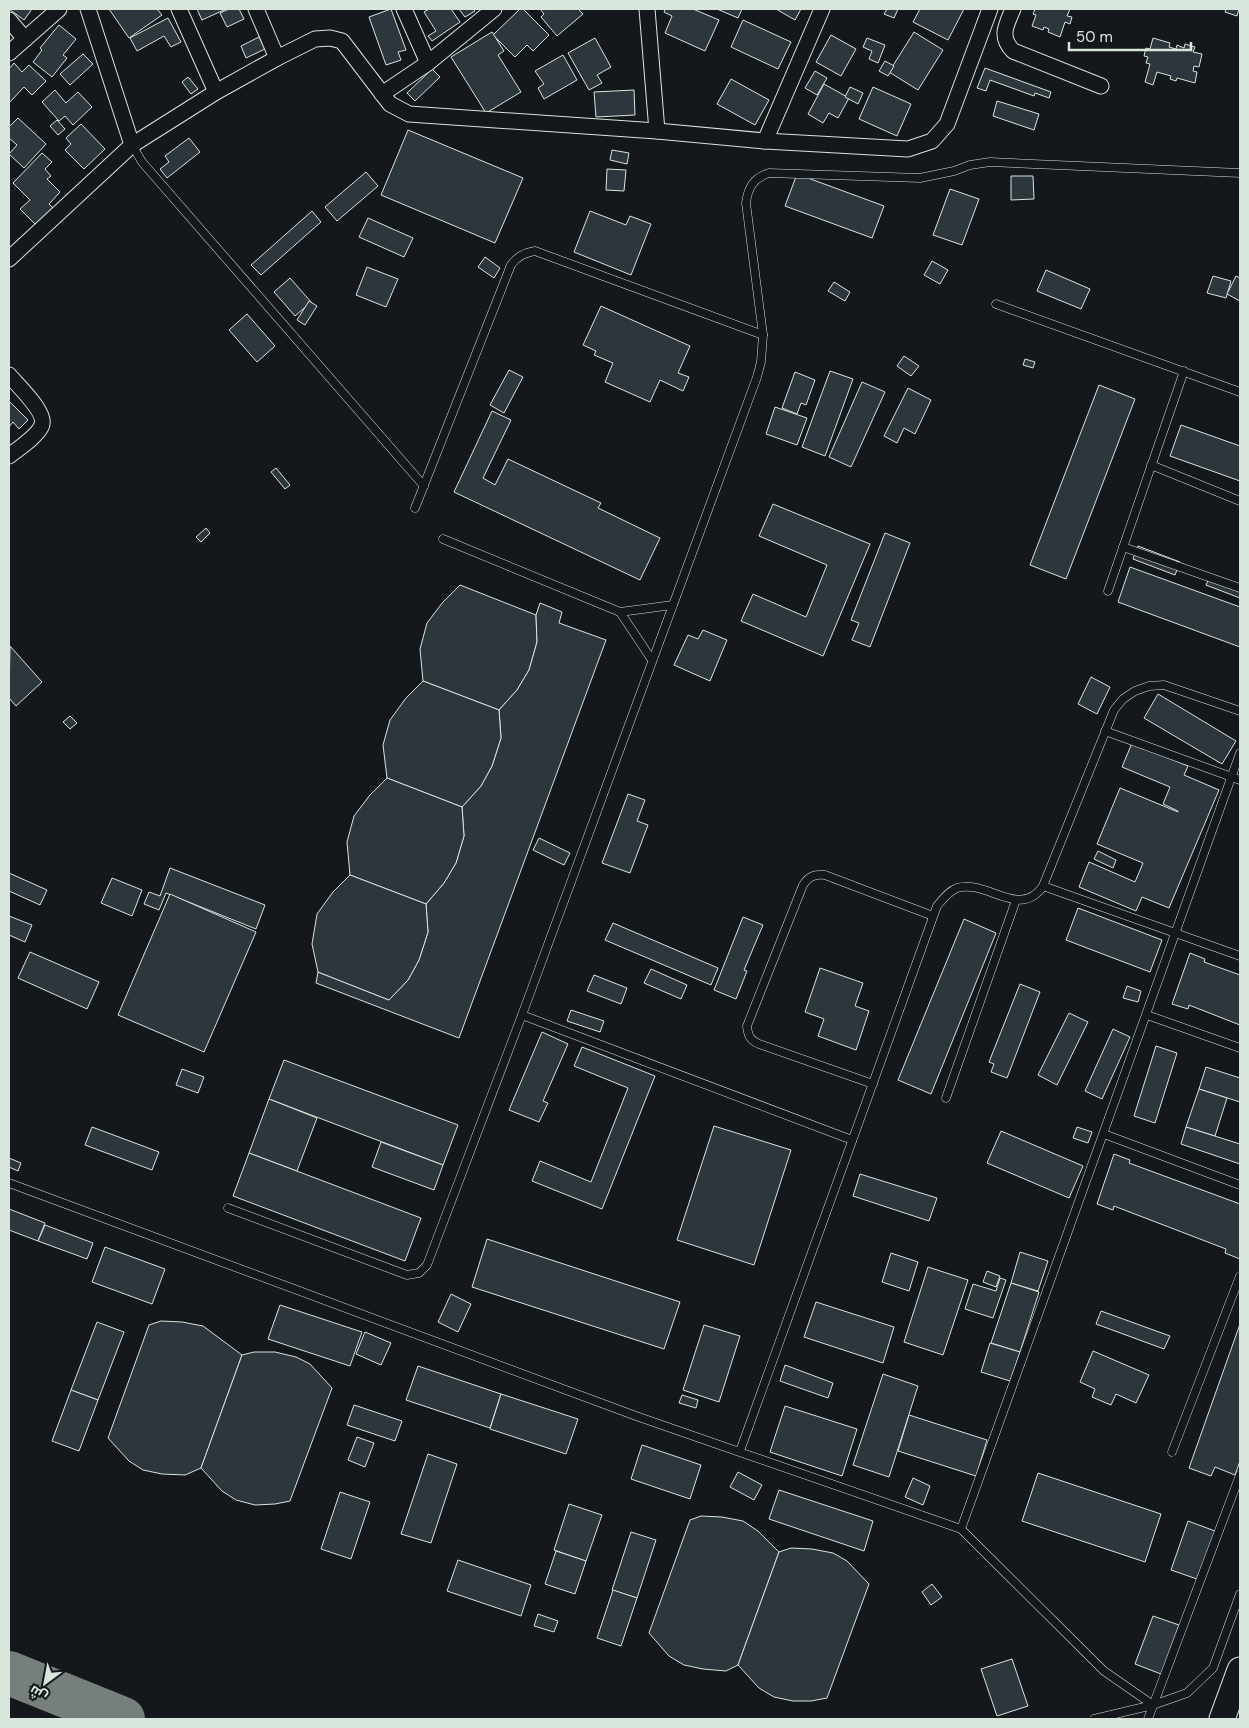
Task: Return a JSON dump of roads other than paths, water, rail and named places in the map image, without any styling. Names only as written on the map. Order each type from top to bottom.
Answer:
[{"type":"highway","points":[[1222,1719],[1240,1670]]},
{"type":"street","points":[[9,53],[59,9]]},
{"type":"street","points":[[88,9],[132,145]]},
{"type":"street","points":[[180,9],[216,92]]},
{"type":"street","points":[[256,9],[277,58]]},
{"type":"street","points":[[404,9],[428,63]]},
{"type":"street","points":[[382,94],[428,63],[494,9]]},
{"type":"street","points":[[647,9],[657,131]]},
{"type":"street","points":[[765,142],[822,9]]},
{"type":"street","points":[[9,258],[132,145],[216,92],[315,39],[330,38],[342,41],[390,104],[409,114],[657,131],[765,142],[908,150],[932,141],[947,124],[990,9]]},
{"type":"street","points":[[1013,9],[1004,30],[1006,43],[1013,51],[1101,86]]},
{"type":"street","points":[[9,20],[25,39]]},
{"type":"street","points":[[9,375],[41,412],[43,421],[42,426],[34,435],[9,456]]},
{"type":"lane","points":[[132,145],[142,162],[424,486]]},
{"type":"lane","points":[[228,1208],[407,1275],[419,1273],[427,1265],[522,1015],[757,377],[761,362],[763,335],[746,203],[747,193],[752,183],[760,176],[769,173],[920,178],[946,173],[970,164],[990,162],[1240,173]]},
{"type":"lane","points":[[415,508],[511,265],[517,257],[525,252],[535,251],[763,335]]},
{"type":"lane","points":[[996,304],[1240,392]]},
{"type":"lane","points":[[1108,590],[1184,371]]},
{"type":"lane","points":[[1151,466],[1240,501]]},
{"type":"lane","points":[[443,539],[620,612],[673,605]]},
{"type":"lane","points":[[1123,546],[1240,588]]},
{"type":"lane","points":[[620,612],[652,660]]},
{"type":"lane","points":[[740,1452],[938,906],[947,894],[957,888],[970,887],[1016,900],[1032,898],[1038,893],[1043,886],[1114,710],[1123,699],[1135,691],[1150,686],[1164,685],[1240,711]]},
{"type":"lane","points":[[1105,731],[1240,780]]},
{"type":"lane","points":[[961,1529],[1240,753]]},
{"type":"lane","points":[[873,1084],[759,1044],[752,1040],[748,1034],[747,1026],[802,885],[807,878],[825,875],[933,916]]},
{"type":"lane","points":[[1043,886],[1240,956]]},
{"type":"lane","points":[[946,1098],[1016,900]]},
{"type":"lane","points":[[522,1015],[852,1140]]},
{"type":"lane","points":[[1147,1015],[1240,1048]]},
{"type":"lane","points":[[1104,1134],[1240,1185]]},
{"type":"lane","points":[[9,1183],[636,1416],[961,1529],[1104,1671],[1153,1705]]},
{"type":"lane","points":[[1172,1452],[1240,1276]]},
{"type":"lane","points":[[1148,1719],[1240,1475]]},
{"type":"lane","points":[[1094,1719],[1153,1705],[1187,1693],[1214,1668],[1240,1594]]}]
